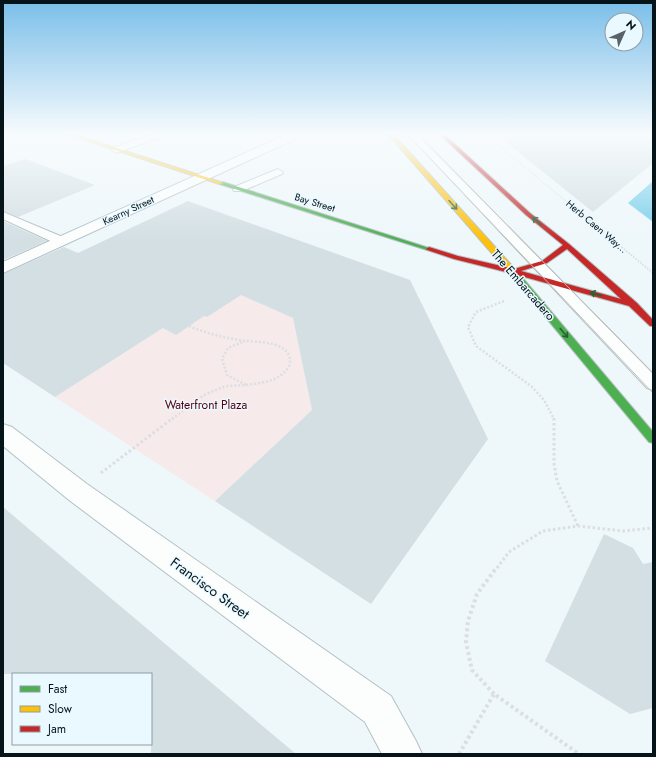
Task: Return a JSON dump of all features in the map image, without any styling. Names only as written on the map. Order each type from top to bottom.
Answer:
[{"type":"main road","name":"Bay Street","points":[[176,169],[456,258],[512,271],[634,305]]},
{"type":"main road","name":"The Embarcadero","points":[[421,169],[512,271],[653,439]]},
{"type":"main road","points":[[479,169],[528,214],[567,245],[653,324]]},
{"type":"main road","points":[[512,271],[540,266],[558,255],[567,245]]},
{"type":"street","name":"Kearny Street","points":[[3,268],[217,169]]},
{"type":"street","name":"Francisco Street","points":[[3,433],[78,492],[378,709],[403,754]]},
{"type":"lane","name":"The Embarcadero","points":[[446,169],[653,384]]},
{"type":"lane","points":[[238,189],[278,172]]},
{"type":"lane","points":[[3,216],[61,241]]},
{"type":"path","name":"Herb Caen Way...","points":[[528,169],[653,273]]},
{"type":"path","points":[[504,301],[476,312],[468,327],[469,332],[476,346],[531,386],[544,400],[554,417],[554,463],[558,481],[578,526]]},
{"type":"path","points":[[78,492],[123,455],[204,396],[226,386],[268,382],[277,378],[288,368],[291,362],[290,356],[284,349],[263,343],[204,333],[189,326]]},
{"type":"path","points":[[245,341],[228,348],[222,360],[227,375],[246,385]]},
{"type":"path","points":[[579,754],[494,694],[472,670],[466,642],[468,621],[477,594],[509,552],[543,531],[578,526],[622,531],[653,528]]},
{"type":"path","points":[[459,754],[494,694]]},
{"type":"green space","name":"Waterfront Plaza","points":[[239,294],[293,318],[312,410],[215,501],[55,397],[163,328],[176,334],[197,321],[192,310],[207,317]]},
{"type":"water","points":[[653,181],[653,222],[628,203]]},
{"type":"building","points":[[3,169],[53,169],[95,185],[18,217],[3,211]]},
{"type":"building","points":[[540,169],[645,169],[593,212]]},
{"type":"building","points":[[188,201],[410,280],[488,439],[371,604],[215,501],[312,410],[293,318],[241,295],[207,317],[204,316],[176,335],[163,328],[55,397],[3,363],[3,274],[64,247],[78,253]]},
{"type":"building","points":[[3,221],[47,241],[3,260]]},
{"type":"building","points":[[3,507],[296,754],[151,754],[152,673],[3,674]]},
{"type":"building","points":[[604,534],[633,548],[643,564],[653,562],[653,708],[630,714],[545,661]]},
{"type":"tram line","points":[[441,169],[653,393]]},
{"type":"tram line","points":[[452,169],[653,373]]},
{"type":"traffic: fast","points":[[221,183],[429,249]]},
{"type":"traffic: fast","points":[[512,271],[653,439]]},
{"type":"traffic: slow","points":[[178,169],[221,183]]},
{"type":"traffic: slow","points":[[421,169],[512,271]]},
{"type":"traffic: jam","points":[[479,169],[528,214],[567,245]]},
{"type":"traffic: jam","points":[[517,270],[538,265],[556,255],[567,245],[653,324]]},
{"type":"traffic: jam","points":[[429,249],[456,258],[512,271],[634,305]]}]
